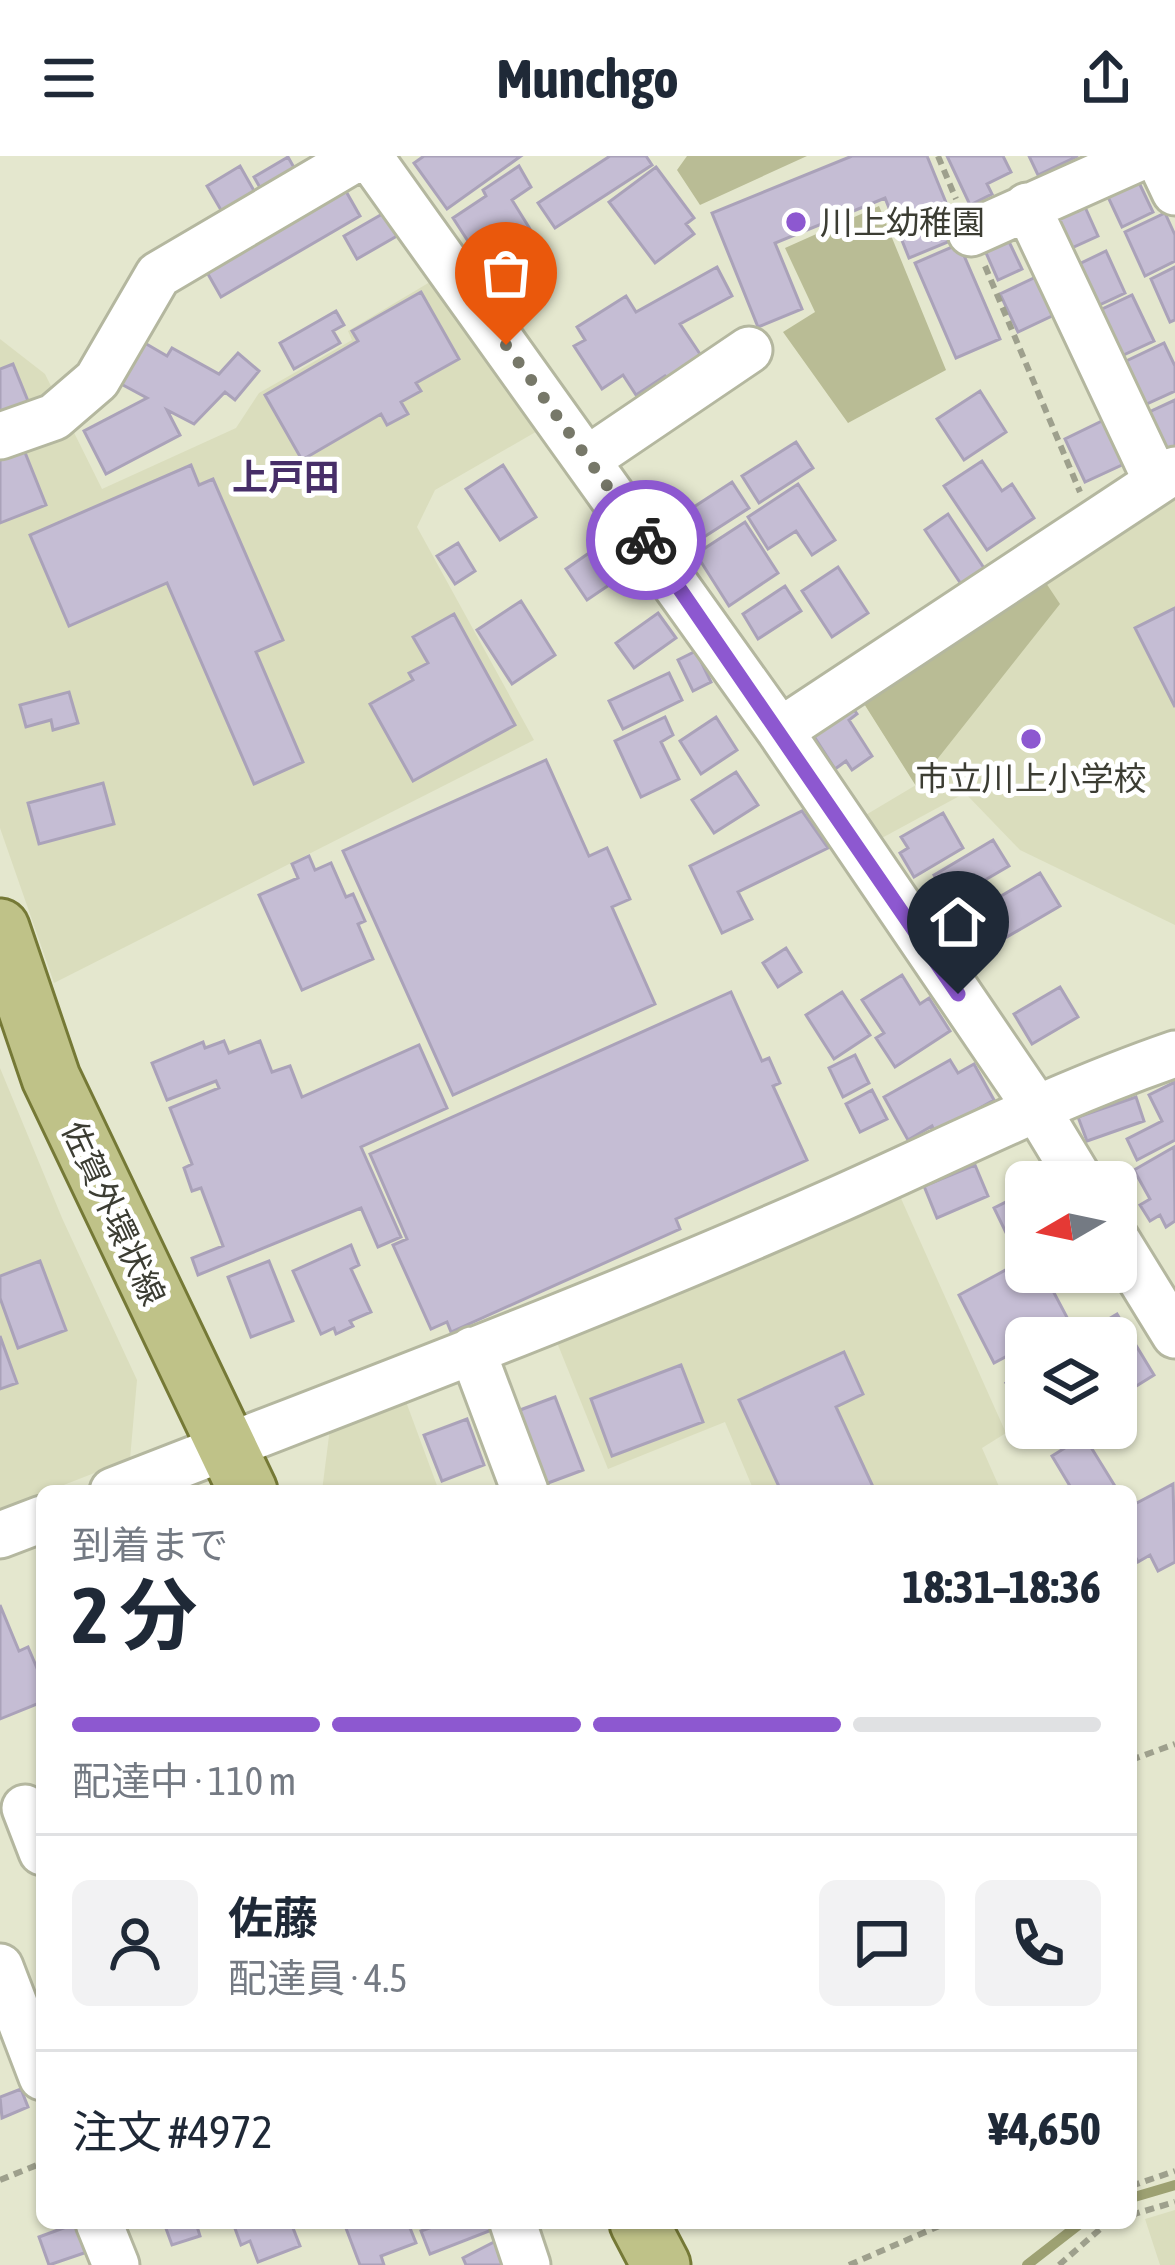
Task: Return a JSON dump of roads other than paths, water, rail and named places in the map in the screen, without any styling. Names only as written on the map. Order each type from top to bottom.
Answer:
[{"type":"main road","name":"佐賀外環状線","points":[[0,928],[50,1078],[236,1469]]},
{"type":"main road","points":[[642,2229],[661,2265]]},
{"type":"street","points":[[0,436],[54,417],[97,380],[158,275],[364,156],[588,459],[780,731],[1068,1161]]},
{"type":"street","points":[[971,233],[1143,156]]},
{"type":"street","points":[[1158,156],[1175,192]]},
{"type":"street","points":[[780,731],[1166,475],[1027,206]]},
{"type":"street","points":[[588,459],[749,350]]},
{"type":"street","points":[[147,1485],[236,1469],[472,1350],[832,1202],[1035,1106],[1175,1054]]},
{"type":"street","points":[[1137,1273],[1175,1335]]},
{"type":"street","points":[[472,1350],[523,1485]]},
{"type":"street","points":[[0,1535],[36,1521]]},
{"type":"street","points":[[0,1967],[36,2061]]},
{"type":"street","points":[[101,2229],[116,2265]]},
{"type":"street","points":[[516,2229],[527,2265]]},
{"type":"waterway","points":[[1137,2196],[1175,2185]]},
{"type":"waterway","points":[[1027,2265],[1073,2229]]},
{"type":"place","name":"川上幼稚園","points":[[796,222]]},
{"type":"place","name":"市立川上小学校","points":[[1031,739]]},
{"type":"district","name":"上戸田","points":[[286,477]]}]
